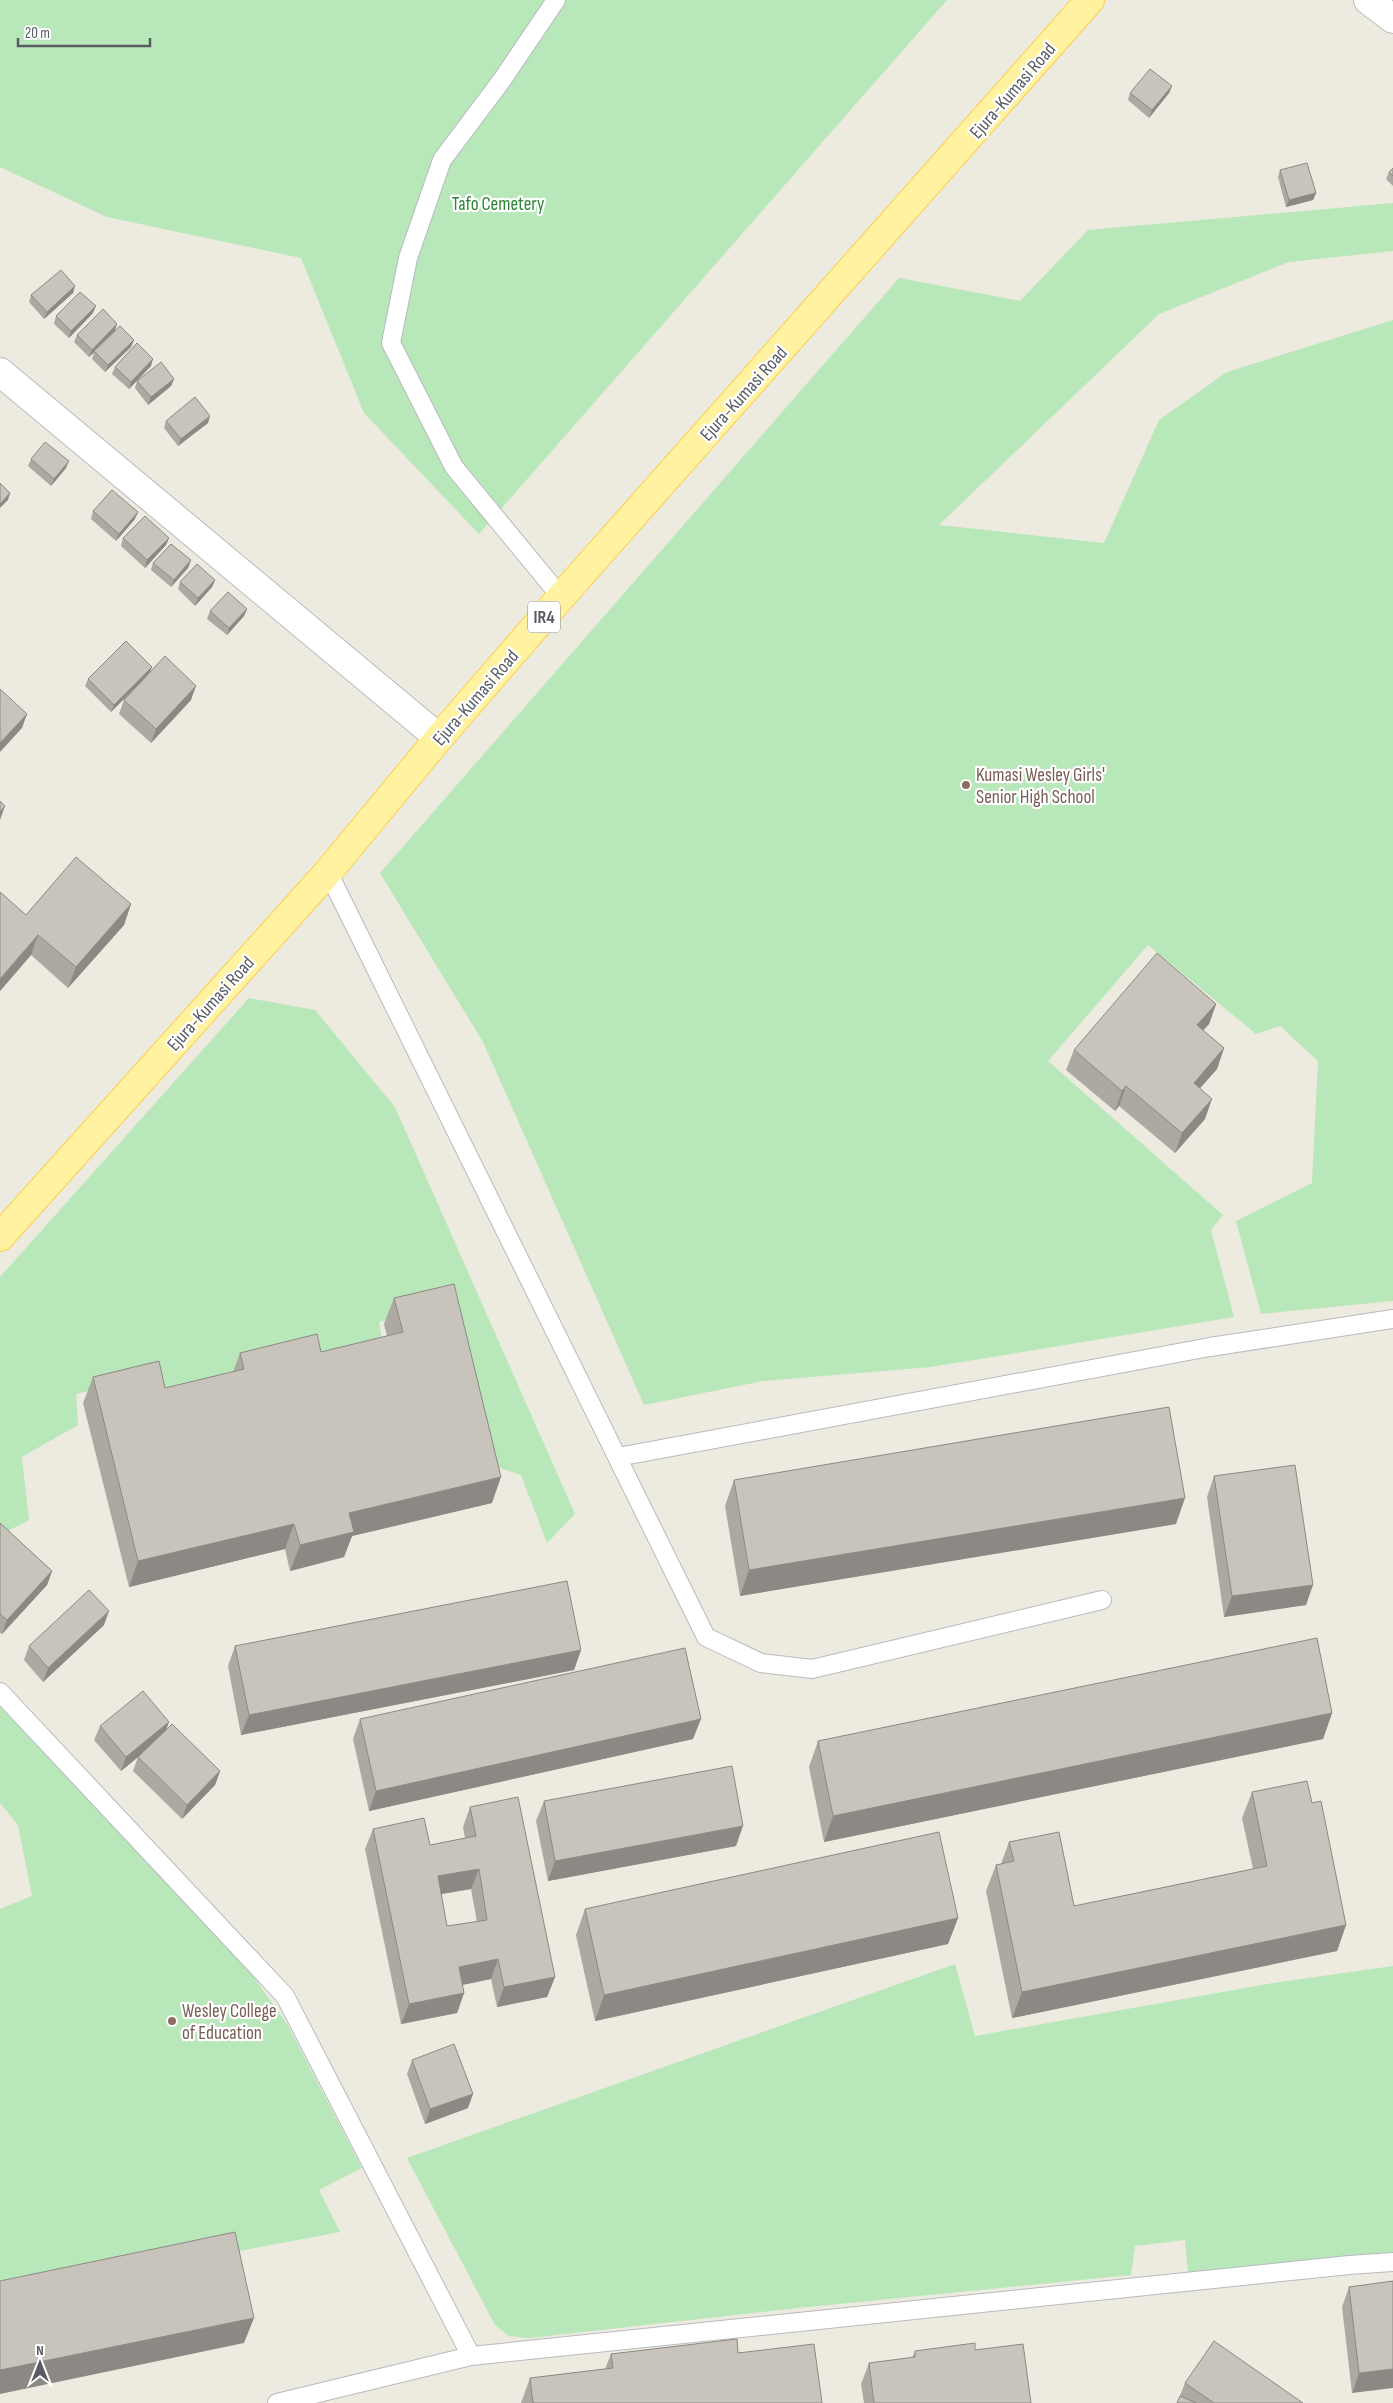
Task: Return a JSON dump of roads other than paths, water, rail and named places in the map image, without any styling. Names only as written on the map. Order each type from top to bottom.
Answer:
[{"type":"main road","name":"Ejura-Kumasi Road","points":[[0,1236],[328,872],[439,738],[561,598],[1090,0]]},
{"type":"street","points":[[1368,0],[1393,19]]},
{"type":"street","points":[[0,372],[439,738]]},
{"type":"lane","points":[[556,0],[502,80],[442,160],[408,258],[391,343],[454,467],[561,598]]},
{"type":"lane","points":[[328,872],[706,1637],[761,1663],[812,1669],[1102,1600]]},
{"type":"lane","points":[[618,1456],[1210,1347],[1393,1319]]},
{"type":"lane","points":[[0,1692],[285,1996],[470,2356]]},
{"type":"lane","points":[[277,2403],[470,2356],[1393,2262]]},
{"type":"place","name":"Kumasi Wesley Girls' Senior High School","points":[[966,785]]},
{"type":"place","name":"Wesley College of Education","points":[[172,2021]]},
{"type":"park label","name":"Tafo Cemetery","points":[[498,203]]}]
